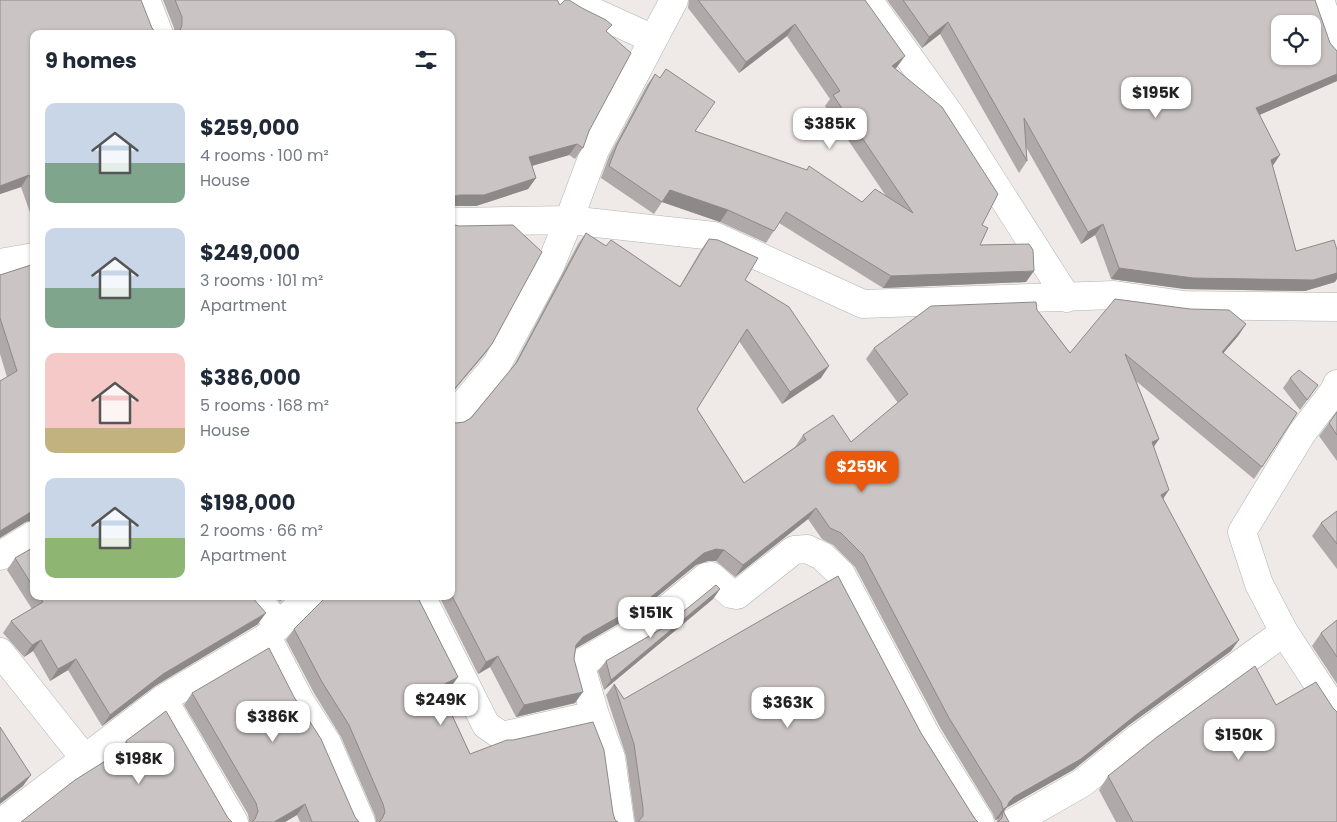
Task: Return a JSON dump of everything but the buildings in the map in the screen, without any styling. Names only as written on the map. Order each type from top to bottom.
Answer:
[{"type":"street","points":[[146,0],[157,30]]},
{"type":"street","points":[[570,0],[653,39]]},
{"type":"street","points":[[455,414],[497,364],[550,266],[595,150],[674,0]]},
{"type":"street","points":[[868,0],[951,116],[1067,298]]},
{"type":"street","points":[[1320,0],[1337,49]]},
{"type":"street","points":[[455,222],[569,220],[714,236],[863,304],[1114,295],[1184,305],[1337,307]]},
{"type":"street","points":[[0,263],[30,258]]},
{"type":"street","points":[[1337,384],[1334,391],[1302,432],[1242,532],[1259,584],[1284,632],[1337,713]]},
{"type":"street","points":[[0,556],[30,537]]},
{"type":"street","points":[[620,822],[611,758],[595,715],[581,667],[583,662],[646,626],[706,577],[711,576],[731,594],[737,595],[794,550],[807,549],[822,556],[841,574],[928,737],[980,822]]},
{"type":"street","points":[[256,600],[273,630],[300,701],[327,743],[361,822]]},
{"type":"street","points":[[2,822],[163,698],[273,630],[305,600]]},
{"type":"street","points":[[423,600],[486,725],[502,736],[595,715]]},
{"type":"street","points":[[1014,822],[1082,783],[1138,738],[1284,632]]},
{"type":"street","points":[[0,652],[85,758]]},
{"type":"street","points":[[163,698],[234,822]]}]
